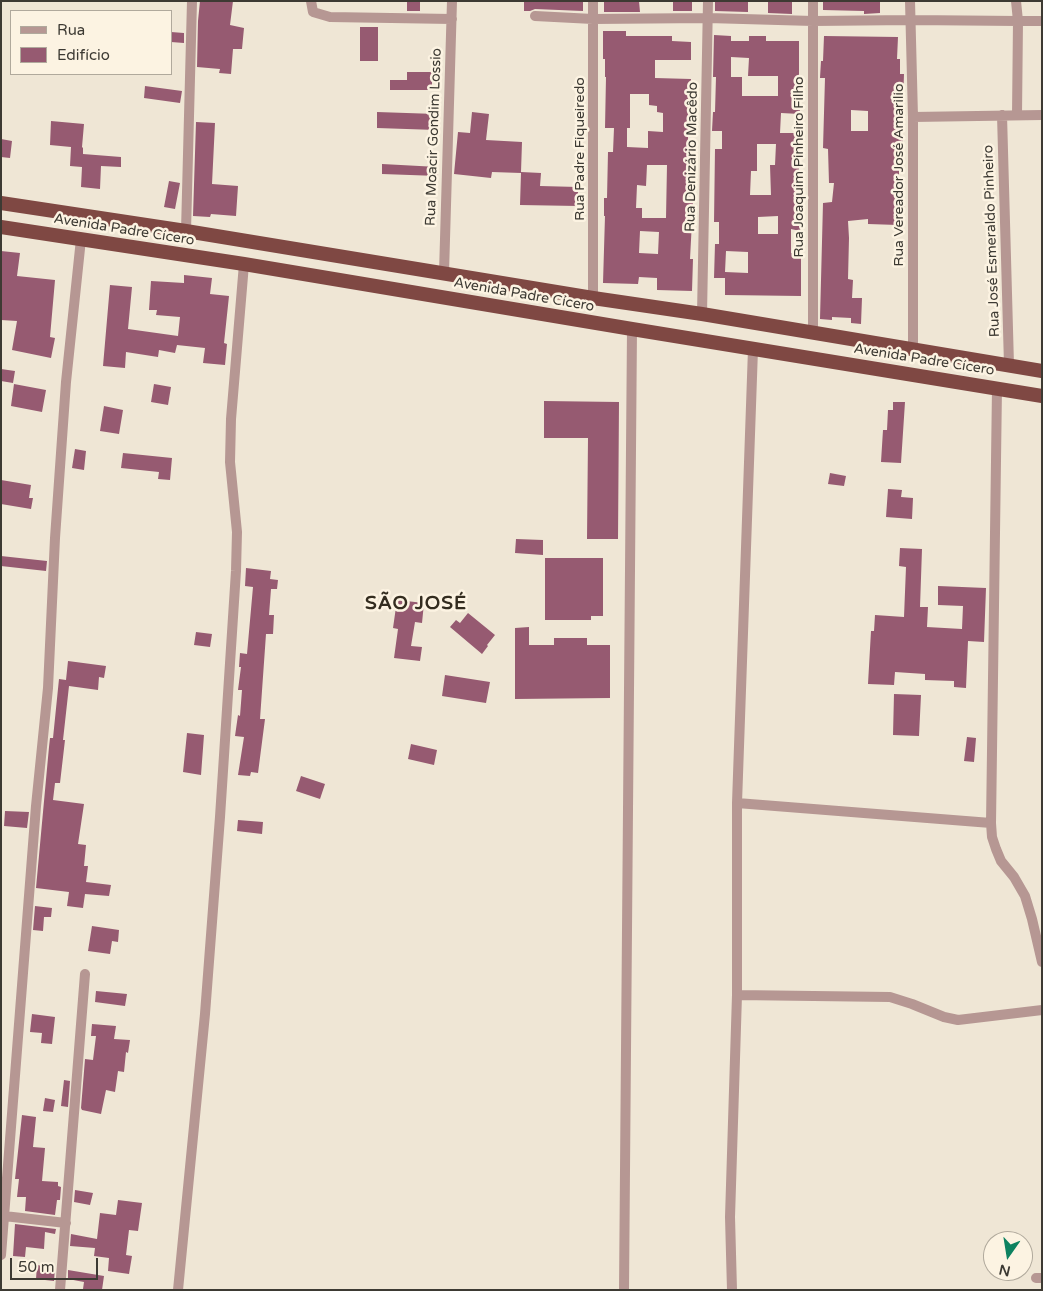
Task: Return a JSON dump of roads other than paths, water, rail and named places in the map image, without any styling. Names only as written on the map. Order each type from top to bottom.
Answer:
[{"type":"highway","name":"Avenida Padre Cícero","points":[[1,204],[186,231],[1042,371]]},
{"type":"highway","name":"Avenida Padre Cícero","points":[[1,227],[244,264],[1042,396]]},
{"type":"street","points":[[186,231],[192,1]]},
{"type":"street","points":[[311,1],[313,12],[330,17],[452,19]]},
{"type":"street","name":"Rua Moacir Gondim Lossio","points":[[444,273],[452,1]]},
{"type":"street","name":"Rua Padre Fiqueiredo","points":[[593,1],[593,298]]},
{"type":"street","name":"Rua Denizário Macêdo","points":[[702,314],[708,1]]},
{"type":"street","name":"Rua Joaquim Pinheiro Filho","points":[[813,1],[813,333]]},
{"type":"street","name":"Rua Vereador José Amarilio","points":[[910,1],[914,117],[913,349]]},
{"type":"street","points":[[1016,1],[1018,22],[1017,115]]},
{"type":"street","points":[[535,16],[593,19],[708,18],[813,21],[1042,21]]},
{"type":"street","name":"Rua José Esmeraldo Pinheiro","points":[[1002,115],[1009,365]]},
{"type":"street","points":[[914,117],[1042,115]]},
{"type":"street","points":[[1,1255],[36,806],[48,688],[55,538],[66,382],[80,239]]},
{"type":"street","points":[[178,1290],[188,1197],[220,817],[237,532],[230,462],[231,419],[244,264]]},
{"type":"street","points":[[624,1290],[632,329]]},
{"type":"street","points":[[732,1290],[730,1217],[737,995],[737,803],[753,349]]},
{"type":"street","points":[[997,388],[992,837],[1002,861],[1025,896],[1042,962]]},
{"type":"street","points":[[737,803],[991,823]]},
{"type":"street","points":[[60,1290],[85,974]]},
{"type":"street","points":[[737,995],[890,997],[944,1017],[958,1020],[1042,1010]]},
{"type":"street","points":[[4,1216],[66,1223]]},
{"type":"district","name":"SÃO JOSÉ","points":[[416,604]]}]
